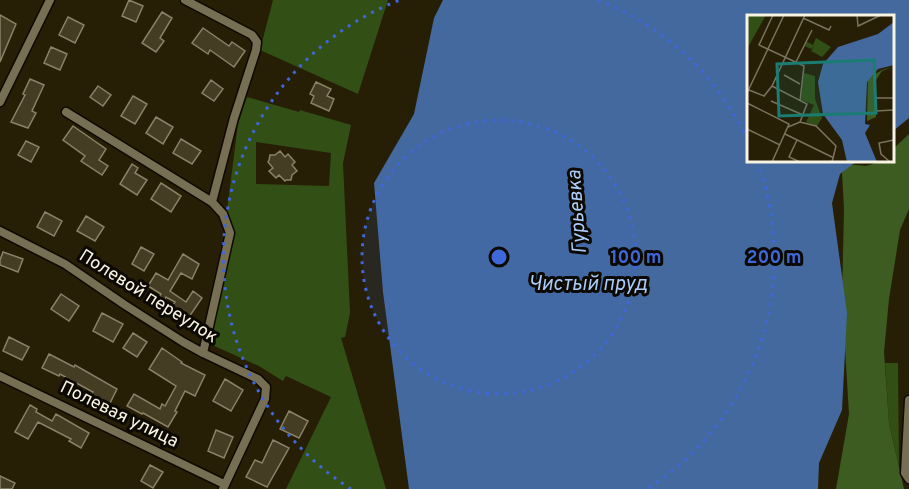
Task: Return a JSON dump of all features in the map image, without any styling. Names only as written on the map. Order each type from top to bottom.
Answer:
[{"type":"street","points":[[0,102],[50,0]]},
{"type":"street","points":[[185,0],[252,35],[257,42],[212,202]]},
{"type":"street","points":[[66,112],[212,202],[223,214],[230,233],[202,353]]},
{"type":"street","name":"Полевой переулок","points":[[0,231],[65,264],[183,342],[258,379],[266,387],[265,399],[224,487]]},
{"type":"street","name":"Полевая улица","points":[[0,376],[224,487]]},
{"type":"street","points":[[909,400],[905,473],[909,479]]},
{"type":"green space","points":[[273,0],[388,0],[358,94],[260,50]]},
{"type":"green space","points":[[247,97],[351,125],[343,163],[350,313],[345,337],[341,338],[386,489],[286,489],[331,397],[286,376],[283,381],[259,366],[210,344],[238,124]],"holes":[[[256,142],[331,153],[329,186],[256,184]]]},
{"type":"green space","points":[[909,134],[909,209],[900,230],[889,299],[884,352],[889,423],[904,489],[836,489],[849,414],[842,299],[844,209],[842,173],[847,164],[866,166],[879,162],[894,162],[894,148]]},
{"type":"green space","points":[[885,363],[898,363],[899,466],[889,423]]},
{"type":"water","name":"Чистый пруд","points":[[443,0],[909,0],[909,118],[894,130],[894,15],[747,15],[747,162],[856,162],[840,174],[832,203],[847,313],[842,410],[819,463],[818,489],[409,489],[383,292],[374,183],[414,114],[434,18]]},
{"type":"building","points":[[129,0],[143,6],[136,22],[122,16]]},
{"type":"building","points":[[162,12],[172,18],[160,38],[164,41],[156,52],[142,43]]},
{"type":"building","points":[[0,15],[16,24],[0,62]]},
{"type":"building","points":[[68,17],[84,25],[75,43],[59,35]]},
{"type":"building","points":[[203,28],[229,46],[232,42],[245,51],[234,67],[210,50],[208,54],[192,43]]},
{"type":"building","points":[[51,47],[67,54],[60,70],[44,63]]},
{"type":"building","points":[[30,79],[44,85],[32,111],[36,113],[28,128],[11,122],[25,95],[23,94]]},
{"type":"building","points":[[211,80],[223,89],[214,101],[202,93]]},
{"type":"building","points":[[316,82],[331,89],[327,96],[334,99],[329,111],[311,103],[314,96],[310,94]]},
{"type":"building","points":[[98,86],[111,95],[103,106],[90,97]]},
{"type":"building","points":[[133,96],[147,104],[135,124],[121,116]]},
{"type":"building","points":[[156,117],[173,127],[163,144],[146,133]]},
{"type":"building","points":[[73,126],[106,149],[99,160],[108,166],[102,175],[81,161],[85,156],[63,140]]},
{"type":"building","points":[[181,139],[201,151],[192,164],[173,153]]},
{"type":"building","points":[[26,141],[39,147],[31,162],[18,155]]},
{"type":"building","points":[[280,151],[285,157],[288,154],[295,162],[292,165],[297,171],[292,175],[291,180],[285,181],[279,175],[276,178],[269,171],[273,168],[268,162],[270,155],[275,155]]},
{"type":"building","points":[[132,164],[138,168],[135,173],[147,180],[137,195],[120,184]]},
{"type":"building","points":[[161,183],[181,196],[171,212],[151,199]]},
{"type":"building","points":[[45,212],[62,221],[54,236],[37,227]]},
{"type":"building","points":[[86,216],[104,227],[95,241],[77,231]]},
{"type":"building","points":[[141,247],[154,254],[144,271],[132,264]]},
{"type":"building","points":[[3,252],[23,259],[18,272],[0,265]]},
{"type":"building","points":[[183,254],[199,264],[192,279],[181,273],[170,291],[186,302],[193,291],[202,298],[189,317],[172,306],[175,302],[166,297],[164,301],[158,298],[161,294],[148,286],[156,273],[168,280]]},
{"type":"building","points":[[61,294],[79,306],[69,321],[51,309]]},
{"type":"building","points":[[102,313],[123,324],[113,342],[93,331]]},
{"type":"building","points":[[133,333],[147,342],[137,357],[123,348]]},
{"type":"building","points":[[9,337],[29,347],[22,360],[3,351]]},
{"type":"building","points":[[162,348],[181,363],[205,375],[195,396],[185,391],[168,427],[127,406],[134,394],[160,409],[162,404],[165,406],[176,386],[149,369]]},
{"type":"building","points":[[49,354],[74,367],[75,365],[117,389],[109,405],[91,395],[93,392],[60,374],[59,376],[42,368]]},
{"type":"building","points":[[225,379],[243,390],[231,411],[213,401]]},
{"type":"building","points":[[30,405],[37,409],[36,412],[52,421],[56,414],[89,433],[81,448],[69,441],[71,439],[38,422],[28,439],[15,432]]},
{"type":"building","points":[[289,411],[308,421],[299,438],[280,429]]},
{"type":"building","points":[[216,430],[233,437],[224,458],[208,451]]},
{"type":"building","points":[[273,440],[289,448],[267,487],[246,477],[255,460],[262,463]]},
{"type":"building","points":[[150,465],[163,472],[153,488],[141,481]]},
{"type":"building","points":[[0,476],[15,483],[12,489],[0,489]]},
{"type":"water label","name":"Гурьевка","points":[[578,212]]}]
